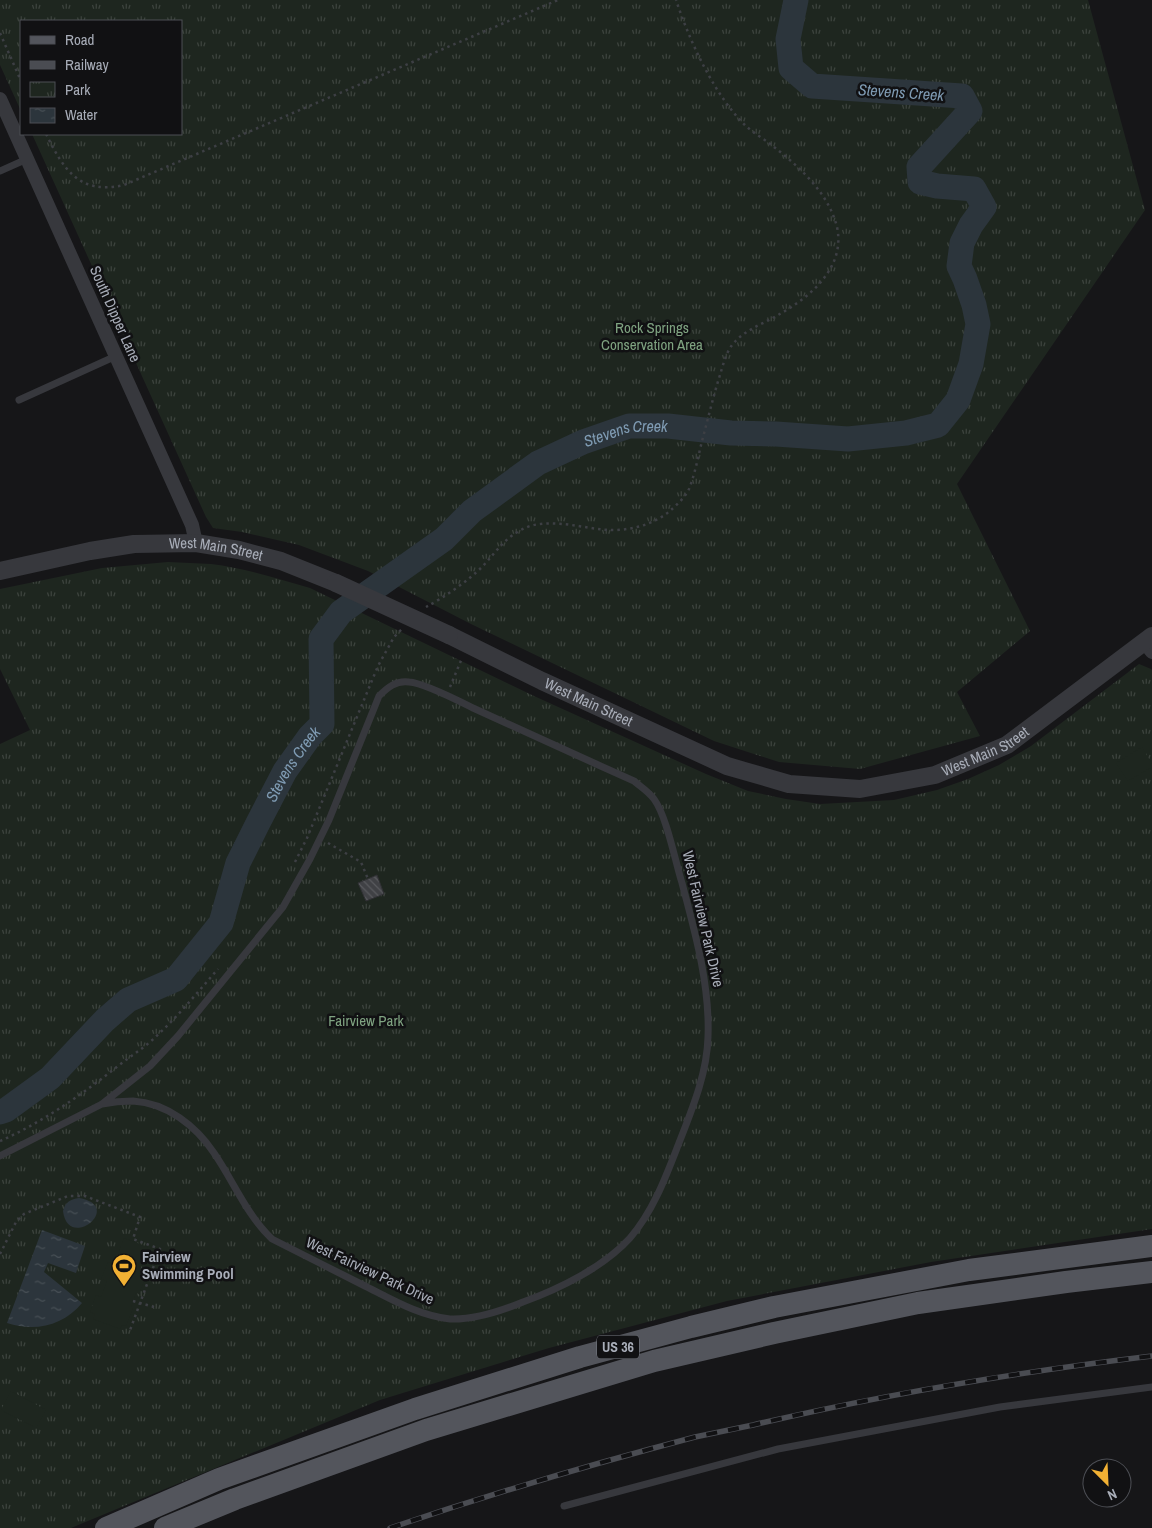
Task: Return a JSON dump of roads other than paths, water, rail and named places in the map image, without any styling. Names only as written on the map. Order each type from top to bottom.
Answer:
[{"type":"main road","name":"US 36","points":[[106,1528],[219,1479],[406,1412],[580,1357],[691,1327],[783,1305],[969,1270],[1152,1246]]},
{"type":"main road","name":"US 36","points":[[165,1528],[244,1496],[426,1430],[654,1361],[774,1333],[918,1303],[1152,1272]]},
{"type":"street","name":"South Dipper Lane","points":[[0,99],[4,118],[27,159],[116,356],[192,526],[196,543]]},
{"type":"street","name":"West Main Street","points":[[0,571],[90,551],[134,544],[196,543],[239,550],[281,561],[336,582],[450,635],[542,681],[726,766],[789,784],[860,789],[935,775],[1007,745],[1149,644]]},
{"type":"lane","points":[[0,171],[27,159]]},
{"type":"lane","points":[[19,400],[116,356]]},
{"type":"lane","name":"West Fairview Park Drive","points":[[0,1156],[102,1104],[150,1066],[178,1036],[280,912],[298,882],[320,838],[357,754],[379,696],[396,683],[415,682],[447,696],[634,781],[655,800],[665,825],[688,906],[708,1004],[708,1038],[703,1070],[696,1102],[665,1180],[645,1217],[629,1239],[588,1271],[568,1283],[540,1296],[483,1316],[453,1319],[433,1317],[404,1305],[272,1239],[259,1227],[215,1154],[190,1124],[169,1111],[152,1105],[134,1101],[102,1104]]},
{"type":"lane","points":[[564,1506],[778,1449],[1000,1407],[1152,1386]]},
{"type":"water","points":[[79,1198],[92,1203],[97,1209],[90,1223],[82,1227],[74,1227],[67,1223],[63,1211],[65,1205],[73,1199]]},
{"type":"water","points":[[42,1230],[85,1246],[76,1273],[48,1263],[44,1272],[82,1303],[66,1317],[48,1325],[28,1327],[7,1323]]},
{"type":"waterway","name":"Stevens Creek","points":[[0,1112],[6,1110],[50,1078],[105,1020],[128,1000],[176,979],[221,923],[238,863],[258,823],[285,771],[310,736],[322,724],[321,639],[341,612],[444,539],[472,511],[538,463],[583,442],[629,426],[668,426],[731,433],[848,439],[906,433],[938,425],[958,400],[971,364],[978,324],[974,305],[959,266],[962,243],[971,225],[984,207],[974,189],[937,186],[920,182],[919,167],[970,111],[962,96],[812,86],[791,68],[788,39],[796,0]]},
{"type":"railway","points":[[390,1528],[542,1480],[695,1437],[852,1403],[952,1385],[1152,1356]]},
{"type":"place","name":"Fairview Swimming Pool","points":[[124,1287]]},
{"type":"park label","name":"Rock Springs Conservation Area","points":[[652,336]]},
{"type":"park label","name":"Fairview Park","points":[[366,1021]]}]
